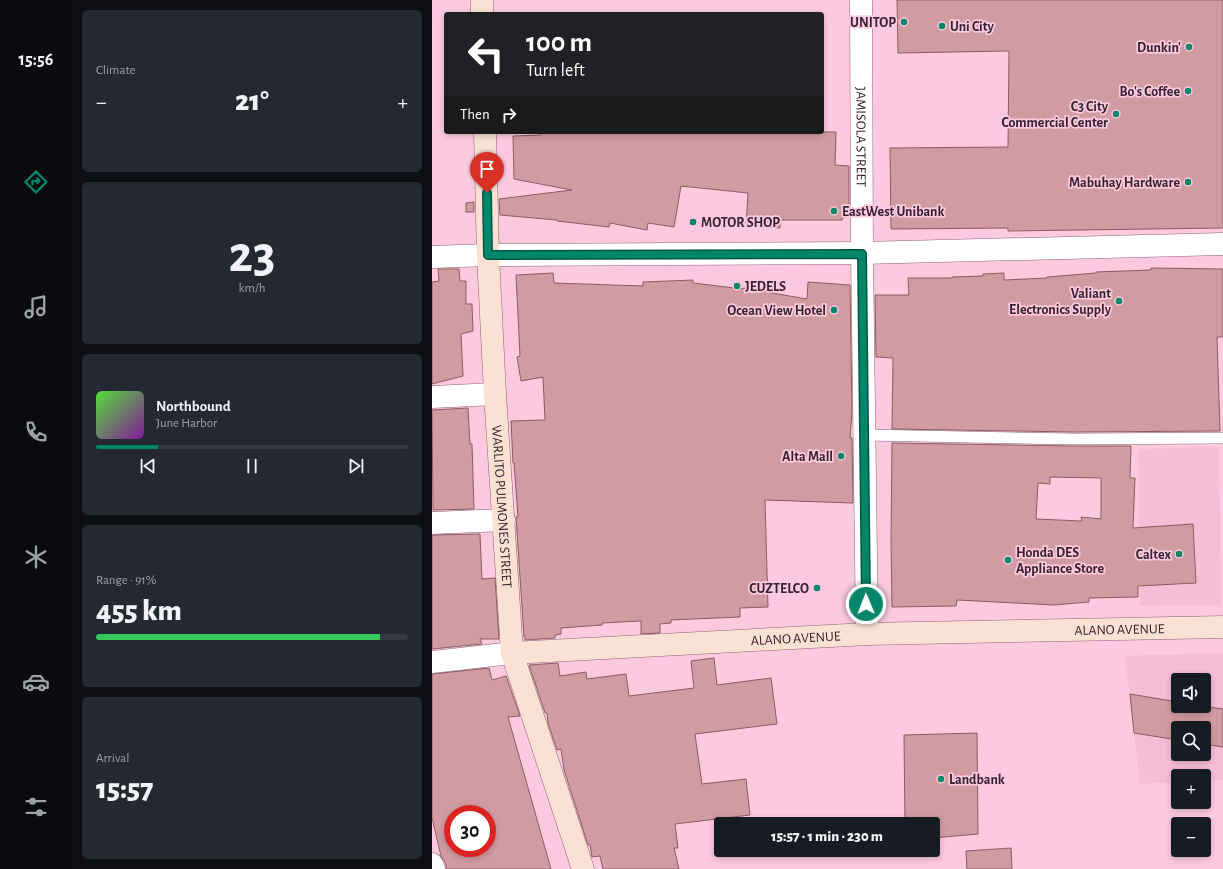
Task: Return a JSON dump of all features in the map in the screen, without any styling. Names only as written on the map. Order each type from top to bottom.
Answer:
[{"type":"street","points":[[482,0],[482,12]]},
{"type":"street","name":"JAMISOLA STREET","points":[[860,0],[867,634]]},
{"type":"street","name":"WARLITO PULMONES STREET","points":[[485,134],[488,255],[495,394],[512,653],[584,869]]},
{"type":"street","points":[[432,257],[488,255],[862,254],[1223,244]]},
{"type":"street","points":[[432,397],[495,394]]},
{"type":"street","points":[[432,523],[504,520]]},
{"type":"street","name":"ALANO AVENUE","points":[[512,653],[867,634],[1223,627]]},
{"type":"street","points":[[432,662],[512,653]]},
{"type":"street","points":[[432,864],[434,869]]},
{"type":"lane","points":[[865,435],[1074,439],[1223,438]]},
{"type":"shaded area","points":[[1219,447],[1221,605],[1140,606],[1138,449]]},
{"type":"shaded area","points":[[1223,653],[1223,780],[1211,781],[1211,769],[1171,769],[1171,782],[1140,784],[1125,656]]},
{"type":"building","name":"C3 City Commercial Center","points":[[897,0],[1223,0],[1223,228],[1008,231],[1008,228],[891,229],[890,148],[1008,147],[1009,51],[898,53]]},
{"type":"building","points":[[824,132],[836,132],[835,165],[849,166],[849,207],[842,220],[780,220],[780,228],[746,226],[748,193],[681,186],[674,227],[648,223],[647,230],[610,223],[609,227],[557,220],[500,215],[499,199],[572,190],[514,179],[513,136],[824,134]]},
{"type":"building","points":[[474,202],[474,212],[466,212],[466,203]]},
{"type":"building","points":[[1151,268],[1223,269],[1223,337],[1217,337],[1220,431],[1074,432],[892,429],[893,358],[876,357],[875,295],[909,295],[908,278],[952,278],[1004,273],[1004,280],[1047,278],[1096,272],[1151,270]]},
{"type":"building","points":[[438,269],[459,269],[460,281],[466,281],[466,304],[472,304],[473,331],[461,334],[463,376],[432,384],[432,282],[439,281]]},
{"type":"building","points":[[553,273],[554,283],[643,286],[643,282],[693,280],[693,283],[743,288],[807,299],[808,282],[850,285],[852,412],[850,438],[852,438],[853,503],[765,500],[768,607],[740,608],[740,617],[671,620],[671,623],[660,624],[660,633],[641,634],[641,621],[602,623],[602,625],[561,628],[561,634],[555,635],[555,638],[525,640],[511,421],[545,420],[543,377],[521,381],[517,357],[520,356],[516,275]]},
{"type":"building","points":[[468,408],[470,444],[472,444],[474,509],[433,510],[432,410]]},
{"type":"building","points":[[892,443],[1131,446],[1130,478],[1135,478],[1133,528],[1193,524],[1196,583],[1138,586],[1138,597],[1089,598],[1089,602],[1054,605],[957,600],[956,606],[892,607]],"holes":[[[1050,477],[1101,478],[1101,519],[1081,517],[1082,521],[1036,519],[1038,483],[1050,484]]]},
{"type":"building","points":[[480,534],[482,579],[495,578],[499,639],[480,639],[482,644],[432,649],[432,535]]},
{"type":"building","points":[[714,658],[717,685],[771,678],[777,724],[695,734],[702,784],[746,779],[750,815],[714,817],[714,819],[675,824],[678,848],[674,848],[679,869],[603,869],[600,856],[592,857],[590,845],[588,845],[564,770],[561,749],[557,750],[548,723],[547,713],[545,713],[529,665],[558,663],[560,676],[586,672],[587,679],[626,674],[629,696],[694,688],[691,661]]},
{"type":"building","points":[[489,668],[492,680],[506,676],[520,716],[508,717],[551,869],[446,869],[446,864],[441,856],[432,818],[432,674]]},
{"type":"building","points":[[1130,694],[1171,701],[1171,713],[1211,713],[1211,707],[1223,709],[1223,747],[1211,745],[1211,721],[1171,721],[1171,739],[1134,733]]},
{"type":"building","name":"Landbank","points":[[977,733],[978,834],[940,837],[940,817],[905,817],[904,735]]},
{"type":"building","points":[[1011,848],[1012,869],[967,869],[966,851]]},
{"type":"place","name":"UNITOP","points":[[904,22]]},
{"type":"place","name":"Uni City","points":[[942,26]]},
{"type":"place","name":"Dunkin'","points":[[1189,47]]},
{"type":"place","name":"Bo's Coffee","points":[[1188,91]]},
{"type":"place","name":"C3 City Commercial Center","points":[[1116,114]]},
{"type":"place","name":"Mabuhay Hardware","points":[[1188,182]]},
{"type":"place","name":"EastWest Unibank","points":[[834,211]]},
{"type":"place","name":"MOTOR SHOP","points":[[693,222]]},
{"type":"place","name":"JEDELS","points":[[737,286]]},
{"type":"place","name":"Valiant Electronics Supply","points":[[1119,301]]},
{"type":"place","name":"Ocean View Hotel","points":[[834,310]]},
{"type":"place","name":"Alta Mall","points":[[841,456]]},
{"type":"place","name":"Caltex","points":[[1179,554]]},
{"type":"place","name":"Honda DES Appliance Store","points":[[1008,560]]},
{"type":"place","name":"CUZTELCO","points":[[817,588]]},
{"type":"place","name":"Landbank","points":[[941,779]]},
{"type":"route","points":[[487,193],[488,255],[862,254],[866,604]]}]
